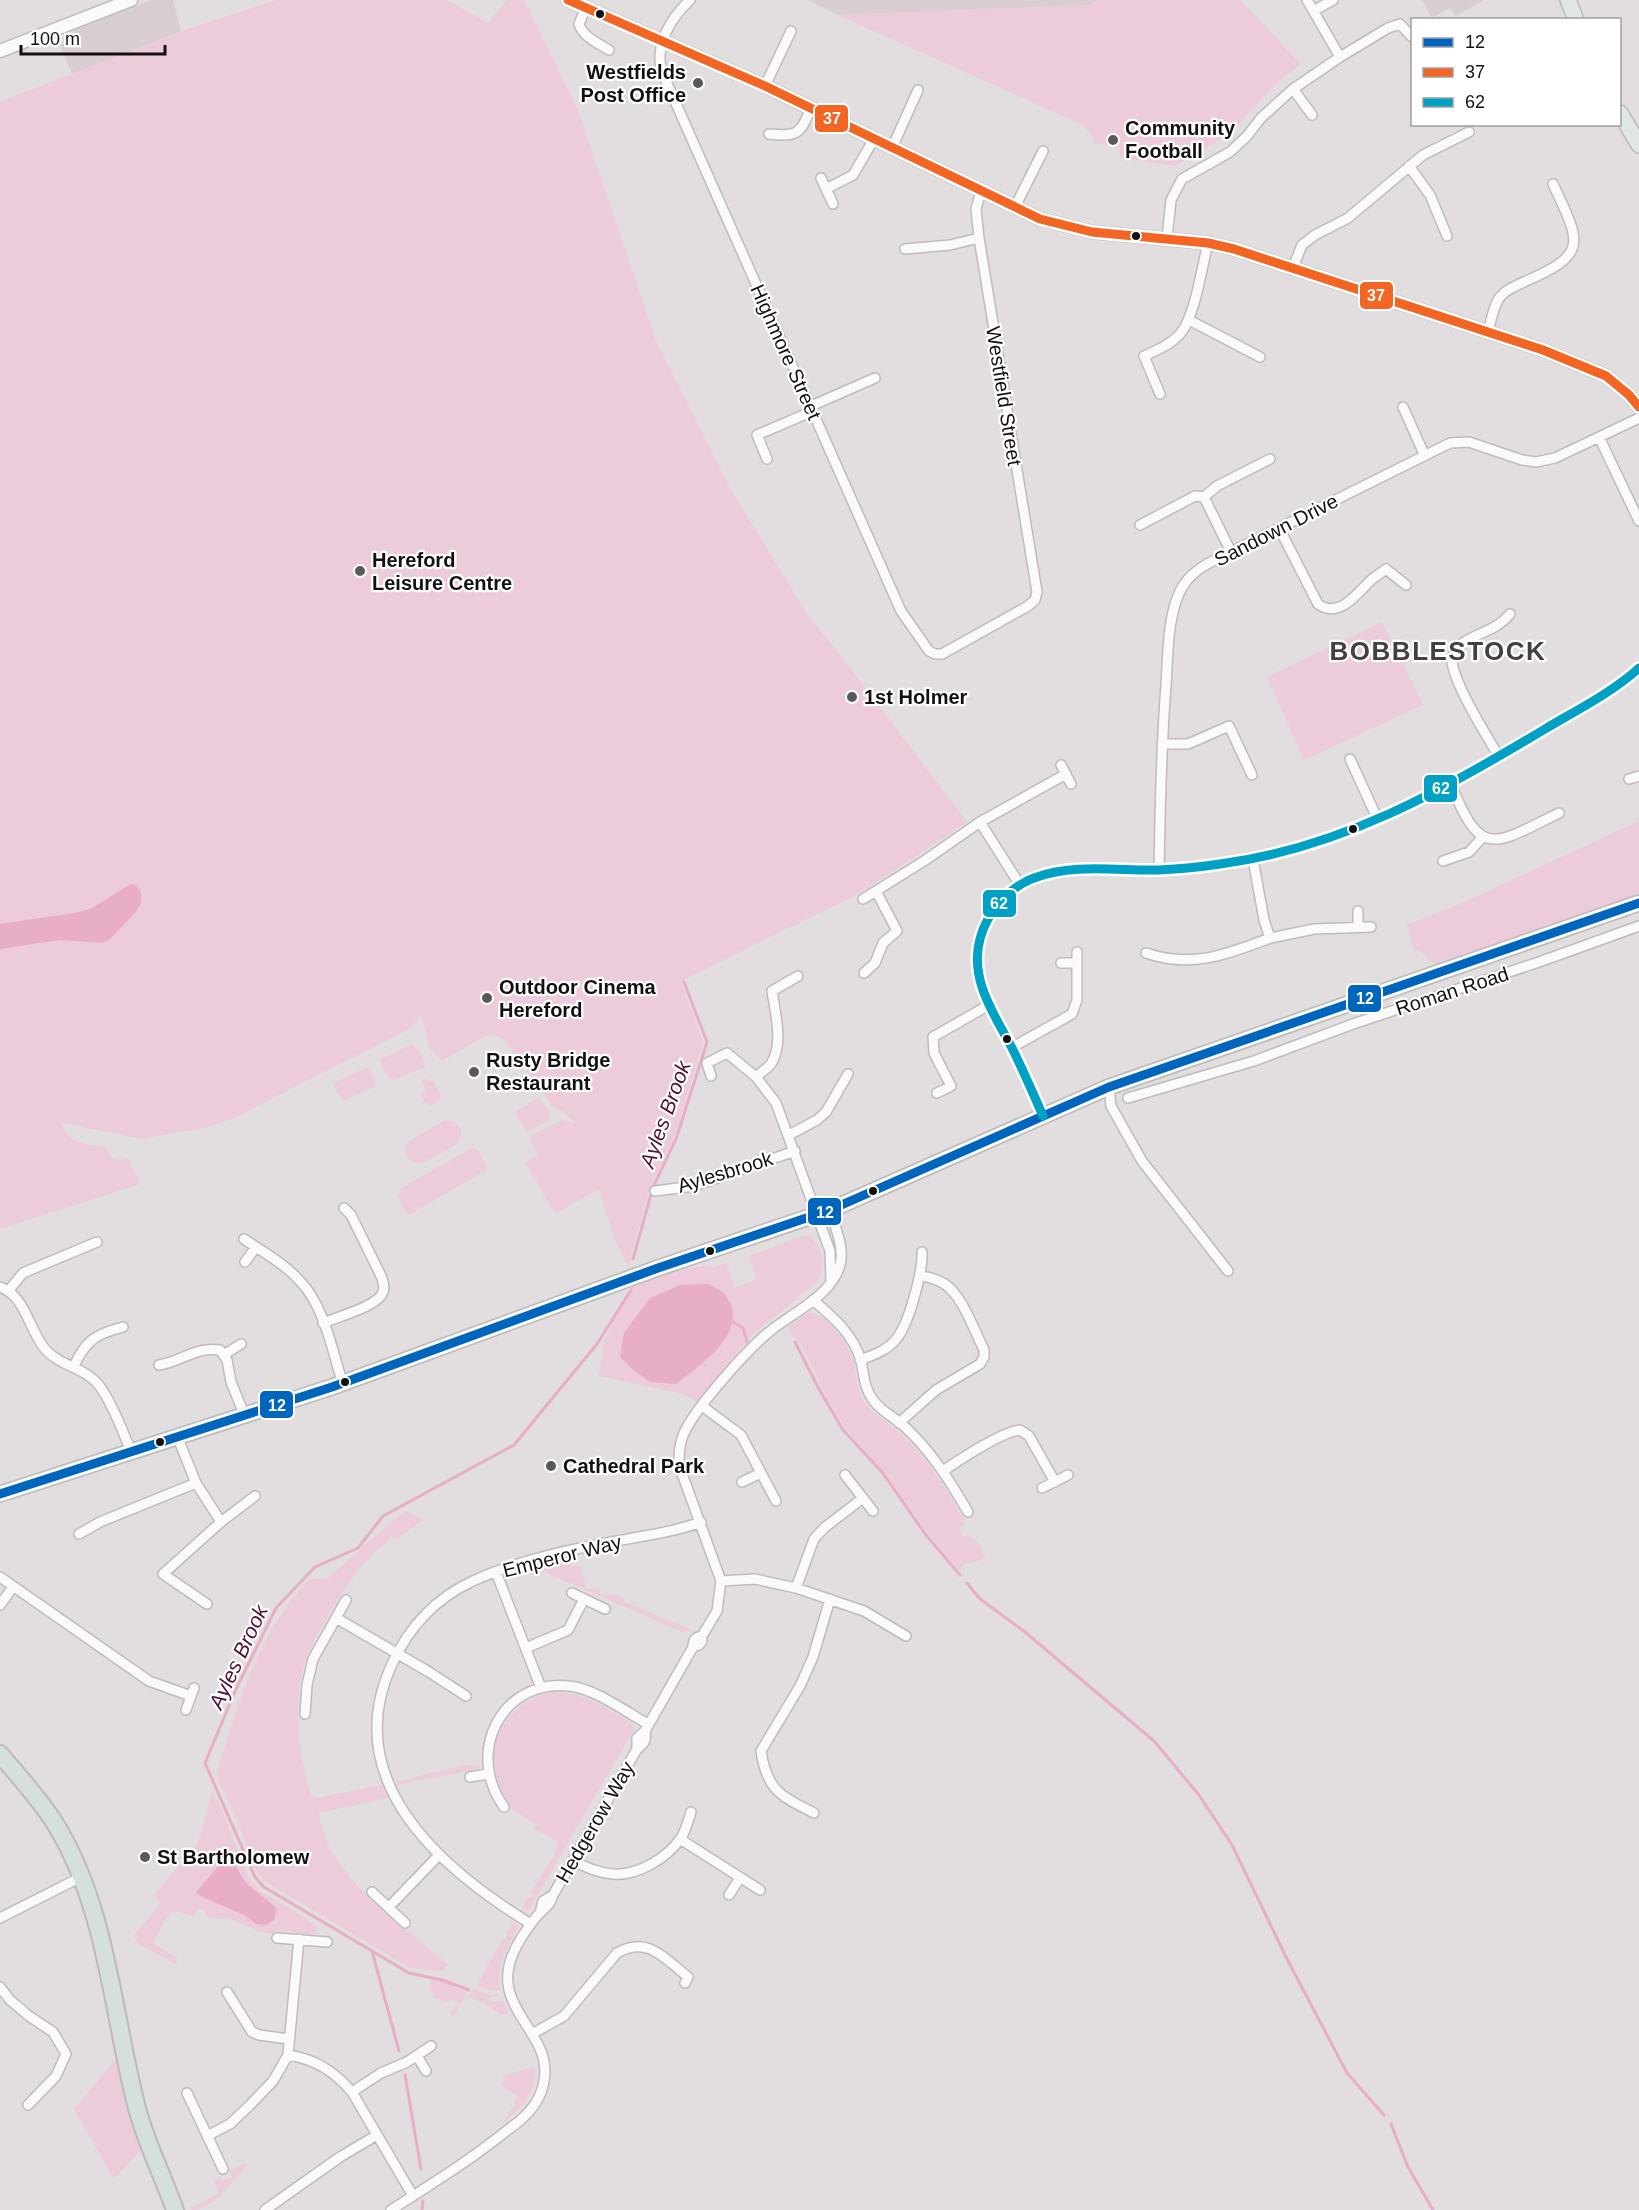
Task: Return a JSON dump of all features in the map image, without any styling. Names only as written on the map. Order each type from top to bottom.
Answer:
[{"type":"highway","points":[[0,1754],[45,1809],[81,1876],[107,1961],[137,2108],[174,2205]]},
{"type":"main road","points":[[1568,0],[1575,18]]},
{"type":"main road","points":[[1621,115],[1639,145]]},
{"type":"main road","name":"Roman Road","points":[[1,1490],[343,1384],[649,1271],[823,1213],[1109,1087],[1639,903]]},
{"type":"street","points":[[0,51],[131,0]]},
{"type":"street","points":[[568,0],[765,86],[1040,219],[1072,229],[1208,243],[1234,249],[1292,270],[1543,350],[1606,376],[1629,395],[1639,407]]},
{"type":"street","points":[[663,41],[673,17],[690,0]]},
{"type":"street","points":[[1307,0],[1340,57]]},
{"type":"street","points":[[1313,11],[1333,0]]},
{"type":"street","points":[[586,7],[579,24],[581,30],[609,50]]},
{"type":"street","points":[[1167,238],[1171,200],[1182,179],[1230,152],[1261,118],[1293,89],[1340,57],[1388,28],[1400,24],[1411,35]]},
{"type":"street","points":[[765,86],[791,31]]},
{"type":"street","name":"Highmore Street","points":[[663,41],[659,54],[662,72],[901,611],[929,651],[935,654]]},
{"type":"street","points":[[1293,89],[1312,115]]},
{"type":"street","points":[[892,148],[918,90]]},
{"type":"street","points":[[769,134],[788,136],[796,134],[802,129],[811,108]]},
{"type":"street","points":[[1292,270],[1302,245],[1315,235],[1348,218],[1424,155],[1469,132]]},
{"type":"street","points":[[826,189],[853,175],[874,139]]},
{"type":"street","points":[[1015,207],[1043,151]]},
{"type":"street","points":[[1409,166],[1430,195],[1447,236]]},
{"type":"street","points":[[821,178],[833,204]]},
{"type":"street","points":[[1488,331],[1498,300],[1511,288],[1551,271],[1568,257],[1575,243],[1571,223],[1553,184]]},
{"type":"street","name":"Westfield Street","points":[[935,654],[942,654],[1029,606],[1035,600],[1037,592],[979,238],[976,209],[981,191]]},
{"type":"street","points":[[905,249],[950,245],[979,238]]},
{"type":"street","points":[[1160,394],[1144,356],[1168,344],[1181,332],[1189,320],[1208,243]]},
{"type":"street","points":[[1189,320],[1260,357]]},
{"type":"street","points":[[766,459],[757,435],[875,378]]},
{"type":"street","points":[[1403,407],[1425,454]]},
{"type":"street","name":"Sandown Drive","points":[[1159,870],[1162,744],[1168,654],[1173,613],[1178,594],[1186,581],[1200,569],[1231,552],[1450,443],[1469,442],[1522,460],[1536,462],[1555,458],[1639,418]]},
{"type":"street","points":[[1599,437],[1639,521]]},
{"type":"street","points":[[1140,525],[1195,496],[1204,497],[1217,486],[1270,459]]},
{"type":"street","points":[[1204,497],[1231,552]]},
{"type":"street","points":[[1279,528],[1318,604],[1325,609],[1332,610],[1358,596],[1367,584],[1386,569],[1406,585]]},
{"type":"street","points":[[1499,757],[1470,705],[1452,659],[1455,651],[1465,642],[1502,624],[1510,614]]},
{"type":"street","points":[[1043,1116],[989,1005],[978,977],[980,938],[999,904],[1020,885],[1044,874],[1059,872],[1104,869],[1159,870],[1219,864],[1331,839],[1378,820],[1451,784],[1571,713],[1639,668]]},
{"type":"street","points":[[1162,744],[1188,744],[1229,726],[1252,775]]},
{"type":"street","points":[[1350,759],[1378,820]]},
{"type":"street","points":[[863,899],[1063,769],[1071,784]]},
{"type":"street","points":[[1451,784],[1464,814],[1482,838],[1491,840],[1510,837],[1559,813]]},
{"type":"street","points":[[980,822],[1020,885]]},
{"type":"street","points":[[1443,861],[1469,852],[1482,838]]},
{"type":"street","points":[[1253,858],[1264,920],[1270,938]]},
{"type":"street","points":[[864,973],[875,963],[883,943],[897,931],[876,891]]},
{"type":"street","points":[[1358,911],[1358,926]]},
{"type":"street","name":"Roman Road","points":[[1128,1098],[1273,1054],[1353,1024],[1639,926]]},
{"type":"street","points":[[1146,953],[1167,959],[1213,958],[1270,938],[1314,929],[1371,927]]},
{"type":"street","points":[[1011,1048],[1072,1014],[1077,1000],[1077,952]]},
{"type":"street","points":[[1061,963],[1077,963]]},
{"type":"street","points":[[756,1077],[771,1064],[777,1045],[777,1020],[772,990],[798,976]]},
{"type":"street","points":[[937,1093],[951,1086],[934,1053],[933,1037],[989,1005]]},
{"type":"street","points":[[1266,1032],[1273,1054]]},
{"type":"street","name":"Aylesbrook","points":[[711,1076],[707,1063],[727,1053],[756,1077],[776,1103],[823,1213]]},
{"type":"street","name":"Aylesbrook","points":[[789,1135],[817,1120],[826,1112],[848,1074]]},
{"type":"street","points":[[1109,1087],[1111,1106],[1142,1161],[1227,1271]]},
{"type":"street","name":"Aylesbrook","points":[[655,1191],[694,1186],[795,1151]]},
{"type":"street","points":[[323,1323],[376,1302],[383,1294],[382,1278],[351,1215],[344,1208]]},
{"type":"street","points":[[823,1213],[830,1251],[831,1280]]},
{"type":"street","name":"Hedgerow Way","points":[[391,2210],[488,2146],[523,2118],[542,2091],[545,2072],[541,2052],[510,1992],[507,1978],[511,1958],[540,1913],[543,1901],[553,1895],[573,1861],[637,1749],[637,1738],[646,1728],[693,1647],[699,1645],[717,1611],[721,1581],[684,1480],[678,1458],[679,1449],[685,1431],[702,1406],[756,1343],[813,1300],[823,1291],[839,1269],[841,1255],[823,1213]]},
{"type":"street","points":[[244,1239],[301,1281],[323,1323],[343,1384]]},
{"type":"street","points":[[97,1242],[23,1273],[5,1289],[25,1314],[36,1338],[46,1351],[58,1360],[90,1375],[101,1386],[131,1451]]},
{"type":"street","points":[[245,1262],[256,1247]]},
{"type":"street","points":[[860,1360],[888,1348],[904,1327],[921,1276],[922,1252]]},
{"type":"street","points":[[899,1423],[936,1390],[980,1364],[984,1358],[984,1350],[958,1298],[941,1281],[921,1276]]},
{"type":"street","points":[[813,1300],[843,1328],[852,1341],[860,1360],[868,1392],[882,1411],[899,1423],[944,1471],[968,1512]]},
{"type":"street","points":[[75,1366],[80,1352],[90,1341],[102,1332],[123,1327]]},
{"type":"street","points":[[225,1354],[241,1344]]},
{"type":"street","points":[[159,1365],[170,1364],[188,1354],[207,1348],[220,1350],[225,1354],[231,1382],[244,1414]]},
{"type":"street","points":[[702,1406],[741,1435],[776,1501]]},
{"type":"street","points":[[944,1471],[968,1455],[1011,1432],[1020,1430],[1029,1436],[1055,1482]]},
{"type":"street","points":[[177,1436],[196,1483],[221,1522]]},
{"type":"street","points":[[742,1482],[761,1473]]},
{"type":"street","points":[[845,1474],[873,1510]]},
{"type":"street","points":[[1042,1488],[1068,1475]]},
{"type":"street","points":[[79,1534],[100,1522],[196,1483]]},
{"type":"street","points":[[207,1604],[163,1574],[221,1522],[255,1496]]},
{"type":"street","points":[[796,1588],[814,1539],[824,1528],[863,1498]]},
{"type":"street","name":"Emperor Way","points":[[531,1924],[483,1893],[439,1855],[417,1832],[402,1811],[380,1756],[378,1728],[386,1678],[397,1652],[420,1620],[458,1590],[496,1572],[533,1560],[590,1546],[669,1532],[701,1522]]},
{"type":"street","points":[[496,1572],[541,1688]]},
{"type":"street","points":[[0,1577],[149,1681],[192,1692],[186,1710]]},
{"type":"street","points":[[721,1581],[755,1579],[796,1588],[864,1611],[906,1636]]},
{"type":"street","points":[[0,1605],[13,1587]]},
{"type":"street","points":[[572,1593],[605,1609]]},
{"type":"street","points":[[526,1648],[568,1630],[584,1599]]},
{"type":"street","points":[[814,1813],[794,1807],[771,1785],[761,1751],[805,1674],[816,1647],[830,1599]]},
{"type":"street","points":[[304,1714],[313,1659],[346,1600]]},
{"type":"street","points":[[336,1618],[397,1652],[466,1696]]},
{"type":"street","points":[[504,1807],[488,1774],[488,1748],[499,1720],[514,1702],[541,1688],[557,1685],[583,1689],[646,1728]]},
{"type":"street","points":[[470,1777],[488,1774]]},
{"type":"street","points":[[573,1861],[600,1872],[625,1874],[649,1865],[670,1850],[680,1839],[692,1812]]},
{"type":"street","points":[[680,1839],[760,1890]]},
{"type":"street","points":[[388,1907],[439,1855]]},
{"type":"street","points":[[0,1918],[81,1876]]},
{"type":"street","points":[[729,1895],[740,1878]]},
{"type":"street","points":[[372,1892],[405,1923]]},
{"type":"street","points":[[277,1938],[327,1942]]},
{"type":"street","points":[[207,2136],[230,2124],[250,2105],[273,2081],[288,2055],[299,1940]]},
{"type":"street","points":[[532,2034],[564,2016],[617,1953],[626,1948],[639,1946],[655,1950],[688,1977],[685,1983]]},
{"type":"street","points":[[0,1987],[17,2006],[53,2032],[66,2054],[56,2076],[28,2106]]},
{"type":"street","points":[[227,1992],[252,2032],[290,2039]]},
{"type":"street","points":[[352,2092],[381,2073],[417,2056],[431,2046]]},
{"type":"street","points":[[288,2055],[304,2057],[325,2067],[342,2079],[352,2092],[413,2196]]},
{"type":"street","points":[[417,2056],[426,2071]]},
{"type":"street","points":[[187,2093],[223,2169]]},
{"type":"street","points":[[265,2210],[340,2157],[377,2135]]},
{"type":"shaded area","points":[[151,0],[173,0],[181,31],[72,74],[60,45],[67,42],[73,31]]},
{"type":"shaded area","name":"Hereford Leisure Centre","points":[[276,0],[447,0],[488,23],[507,0],[524,0],[578,110],[655,339],[730,488],[807,614],[967,822],[860,893],[681,981],[703,1042],[675,1136],[651,1184],[628,1266],[615,1240],[599,1189],[555,1214],[525,1162],[538,1155],[529,1137],[562,1120],[576,1124],[562,1111],[554,1108],[505,1041],[496,1035],[485,1036],[442,1061],[429,1047],[421,1013],[409,1029],[230,1120],[209,1127],[142,1139],[62,1123],[68,1135],[78,1142],[104,1146],[112,1158],[120,1160],[128,1158],[140,1184],[0,1229],[0,102],[181,31]]},
{"type":"shaded area","points":[[808,0],[1098,0],[1090,5],[838,15]]},
{"type":"shaded area","points":[[1098,0],[1240,0],[1301,64],[1276,84],[1228,135],[1175,166],[1120,157],[1120,147],[1094,144],[1095,139],[1083,125],[838,15],[1090,5]]},
{"type":"shaded area","points":[[1422,0],[1484,0],[1456,16],[1450,8],[1432,18]]},
{"type":"shaded area","points":[[1382,622],[1423,705],[1304,760],[1267,677]]},
{"type":"shaded area","points":[[1639,821],[1639,894],[1437,966],[1419,951],[1414,950],[1406,925],[1458,905]]},
{"type":"shaded area","points":[[131,884],[136,885],[141,893],[141,903],[136,912],[110,939],[103,943],[60,940],[0,949],[0,924],[90,909]]},
{"type":"shaded area","points":[[411,1044],[420,1052],[426,1067],[391,1081],[381,1065],[381,1059]]},
{"type":"shaded area","points":[[368,1067],[375,1079],[375,1087],[344,1100],[337,1093],[333,1083]]},
{"type":"shaded area","points":[[421,1080],[434,1082],[441,1096],[439,1101],[430,1106],[420,1094],[426,1091]]},
{"type":"shaded area","points":[[538,1098],[551,1114],[548,1121],[527,1132],[515,1112]]},
{"type":"shaded area","points":[[445,1120],[459,1126],[461,1133],[457,1143],[427,1161],[416,1163],[408,1158],[405,1151],[409,1141]]},
{"type":"shaded area","points":[[472,1148],[478,1150],[487,1168],[485,1171],[412,1213],[408,1214],[405,1211],[398,1197],[401,1188]]},
{"type":"shaded area","points":[[808,1234],[822,1256],[823,1262],[818,1281],[752,1335],[697,1401],[683,1394],[599,1376],[604,1340],[631,1286],[677,1269],[711,1265],[712,1268],[726,1262],[735,1288],[757,1279],[749,1256]]},
{"type":"shaded area","points":[[709,1284],[725,1295],[730,1302],[733,1315],[726,1338],[707,1359],[676,1384],[650,1382],[620,1357],[624,1333],[650,1298],[680,1285]]},
{"type":"shaded area","points":[[808,1313],[815,1314],[829,1323],[842,1338],[853,1360],[861,1396],[874,1412],[900,1433],[927,1462],[962,1518],[965,1517],[964,1525],[959,1529],[962,1536],[975,1539],[986,1559],[965,1564],[959,1570],[928,1533],[884,1472],[845,1428],[828,1400],[801,1344],[791,1334],[788,1327]]},
{"type":"shaded area","points":[[407,1511],[423,1520],[398,1538],[391,1537],[360,1567],[332,1609],[311,1647],[300,1685],[299,1733],[311,1796],[315,1795],[316,1798],[382,1785],[388,1798],[319,1813],[322,1830],[329,1846],[350,1877],[402,1929],[405,1928],[448,1965],[443,1971],[410,1968],[263,1880],[255,1869],[235,1815],[216,1776],[250,1673],[270,1632],[286,1608],[309,1579],[328,1578],[398,1516]]},
{"type":"shaded area","points":[[570,1558],[572,1567],[581,1566],[586,1589],[599,1588],[601,1595],[616,1594],[624,1598],[623,1601],[692,1630],[690,1632],[680,1631],[533,1567]]},
{"type":"shaded area","points":[[551,1692],[574,1695],[593,1702],[632,1723],[634,1729],[529,1910],[523,1911],[521,1910],[528,1897],[531,1898],[533,1894],[531,1892],[557,1850],[555,1848],[558,1842],[534,1828],[536,1825],[508,1806],[510,1803],[500,1786],[494,1769],[494,1752],[498,1736],[506,1721],[533,1699]]},
{"type":"shaded area","points":[[465,1765],[480,1766],[478,1769],[398,1785],[396,1781],[414,1779],[414,1777]]},
{"type":"shaded area","points":[[212,1792],[222,1810],[248,1877],[260,1891],[317,1927],[315,1933],[310,1934],[275,1930],[274,1934],[260,1932],[233,1920],[209,1918],[204,1909],[198,1909],[194,1916],[178,1912],[170,1913],[152,1943],[178,1958],[176,1964],[140,1945],[133,1936],[161,1903],[154,1895],[198,1843]]},
{"type":"shaded area","points":[[226,1857],[234,1860],[247,1883],[277,1909],[274,1920],[266,1925],[256,1924],[244,1915],[202,1897],[196,1892]]},
{"type":"shaded area","points":[[513,1922],[518,1926],[501,1965],[500,1991],[477,1985],[503,1938],[506,1939],[508,1935],[506,1934]]},
{"type":"shaded area","points":[[431,1980],[442,1981],[467,1993],[452,2020],[451,2012],[458,2005],[455,1999],[446,2002],[435,1998],[430,1988]]},
{"type":"shaded area","points":[[474,1989],[488,1995],[501,1994],[489,1998],[490,2002],[503,2001],[509,2013],[501,2015],[482,2001],[481,2003],[469,1997]]},
{"type":"shaded area","points":[[116,2059],[126,2104],[142,2149],[114,2179],[74,2109]]},
{"type":"shaded area","points":[[535,2067],[533,2085],[526,2100],[501,2125],[515,2105],[514,2102],[518,2096],[502,2086],[504,2075]]},
{"type":"shaded area","points":[[245,2164],[247,2166],[215,2200],[200,2209],[192,2210],[191,2208],[219,2193],[213,2180],[221,2177],[223,2181],[232,2177],[230,2171]]},
{"type":"waterway","name":"Ayles Brook","points":[[633,1259],[653,1187],[676,1139],[707,1042],[684,982]]},
{"type":"waterway","name":"Ayles Brook","points":[[399,2051],[372,1951],[264,1887],[255,1877],[205,1763],[237,1687],[276,1608],[315,1567],[358,1548],[383,1516],[514,1445],[597,1344],[631,1290]]},
{"type":"waterway","points":[[731,1321],[743,1328],[747,1342]]},
{"type":"waterway","points":[[795,1342],[843,1430],[882,1472],[926,1535],[960,1575]]},
{"type":"waterway","points":[[967,1583],[979,1598],[1025,1632],[1154,1741],[1199,1795],[1232,1845],[1287,1959],[1347,2073],[1384,2115]]},
{"type":"waterway","points":[[372,1951],[409,1973],[442,1980],[469,1990]]},
{"type":"waterway","name":"Ayles Brook","points":[[405,2075],[421,2169]]},
{"type":"waterway","points":[[1391,2124],[1408,2167],[1433,2210]]},
{"type":"waterway","name":"Ayles Brook","points":[[422,2210],[423,2201]]},
{"type":"transit line","name":"37","points":[[568,0],[765,86],[1040,219],[1092,232],[1208,243],[1234,249],[1543,350],[1606,376],[1629,395],[1639,407]]},
{"type":"transit line","name":"62","points":[[1043,1116],[1016,1056],[985,996],[978,968],[977,954],[987,920],[1000,902],[1016,888],[1049,873],[1080,869],[1159,870],[1220,864],[1264,856],[1349,831],[1429,795],[1468,774],[1594,701],[1639,668]]},
{"type":"transit line","name":"12","points":[[0,1494],[332,1387],[658,1268],[830,1210],[1109,1087],[1639,903]]},
{"type":"place","name":"Westfields Post Office","points":[[698,83]]},
{"type":"place","name":"Community Football","points":[[1113,140]]},
{"type":"place","name":"Hereford Leisure Centre","points":[[360,571]]},
{"type":"place","name":"1st Holmer","points":[[852,697]]},
{"type":"place","name":"Outdoor Cinema Hereford","points":[[487,998]]},
{"type":"place","name":"Rusty Bridge Restaurant","points":[[474,1072]]},
{"type":"place","name":"Cathedral Park","points":[[551,1466]]},
{"type":"place","name":"St Bartholomew","points":[[145,1857]]},
{"type":"district","name":"BOBBLESTOCK","points":[[1438,651]]}]
